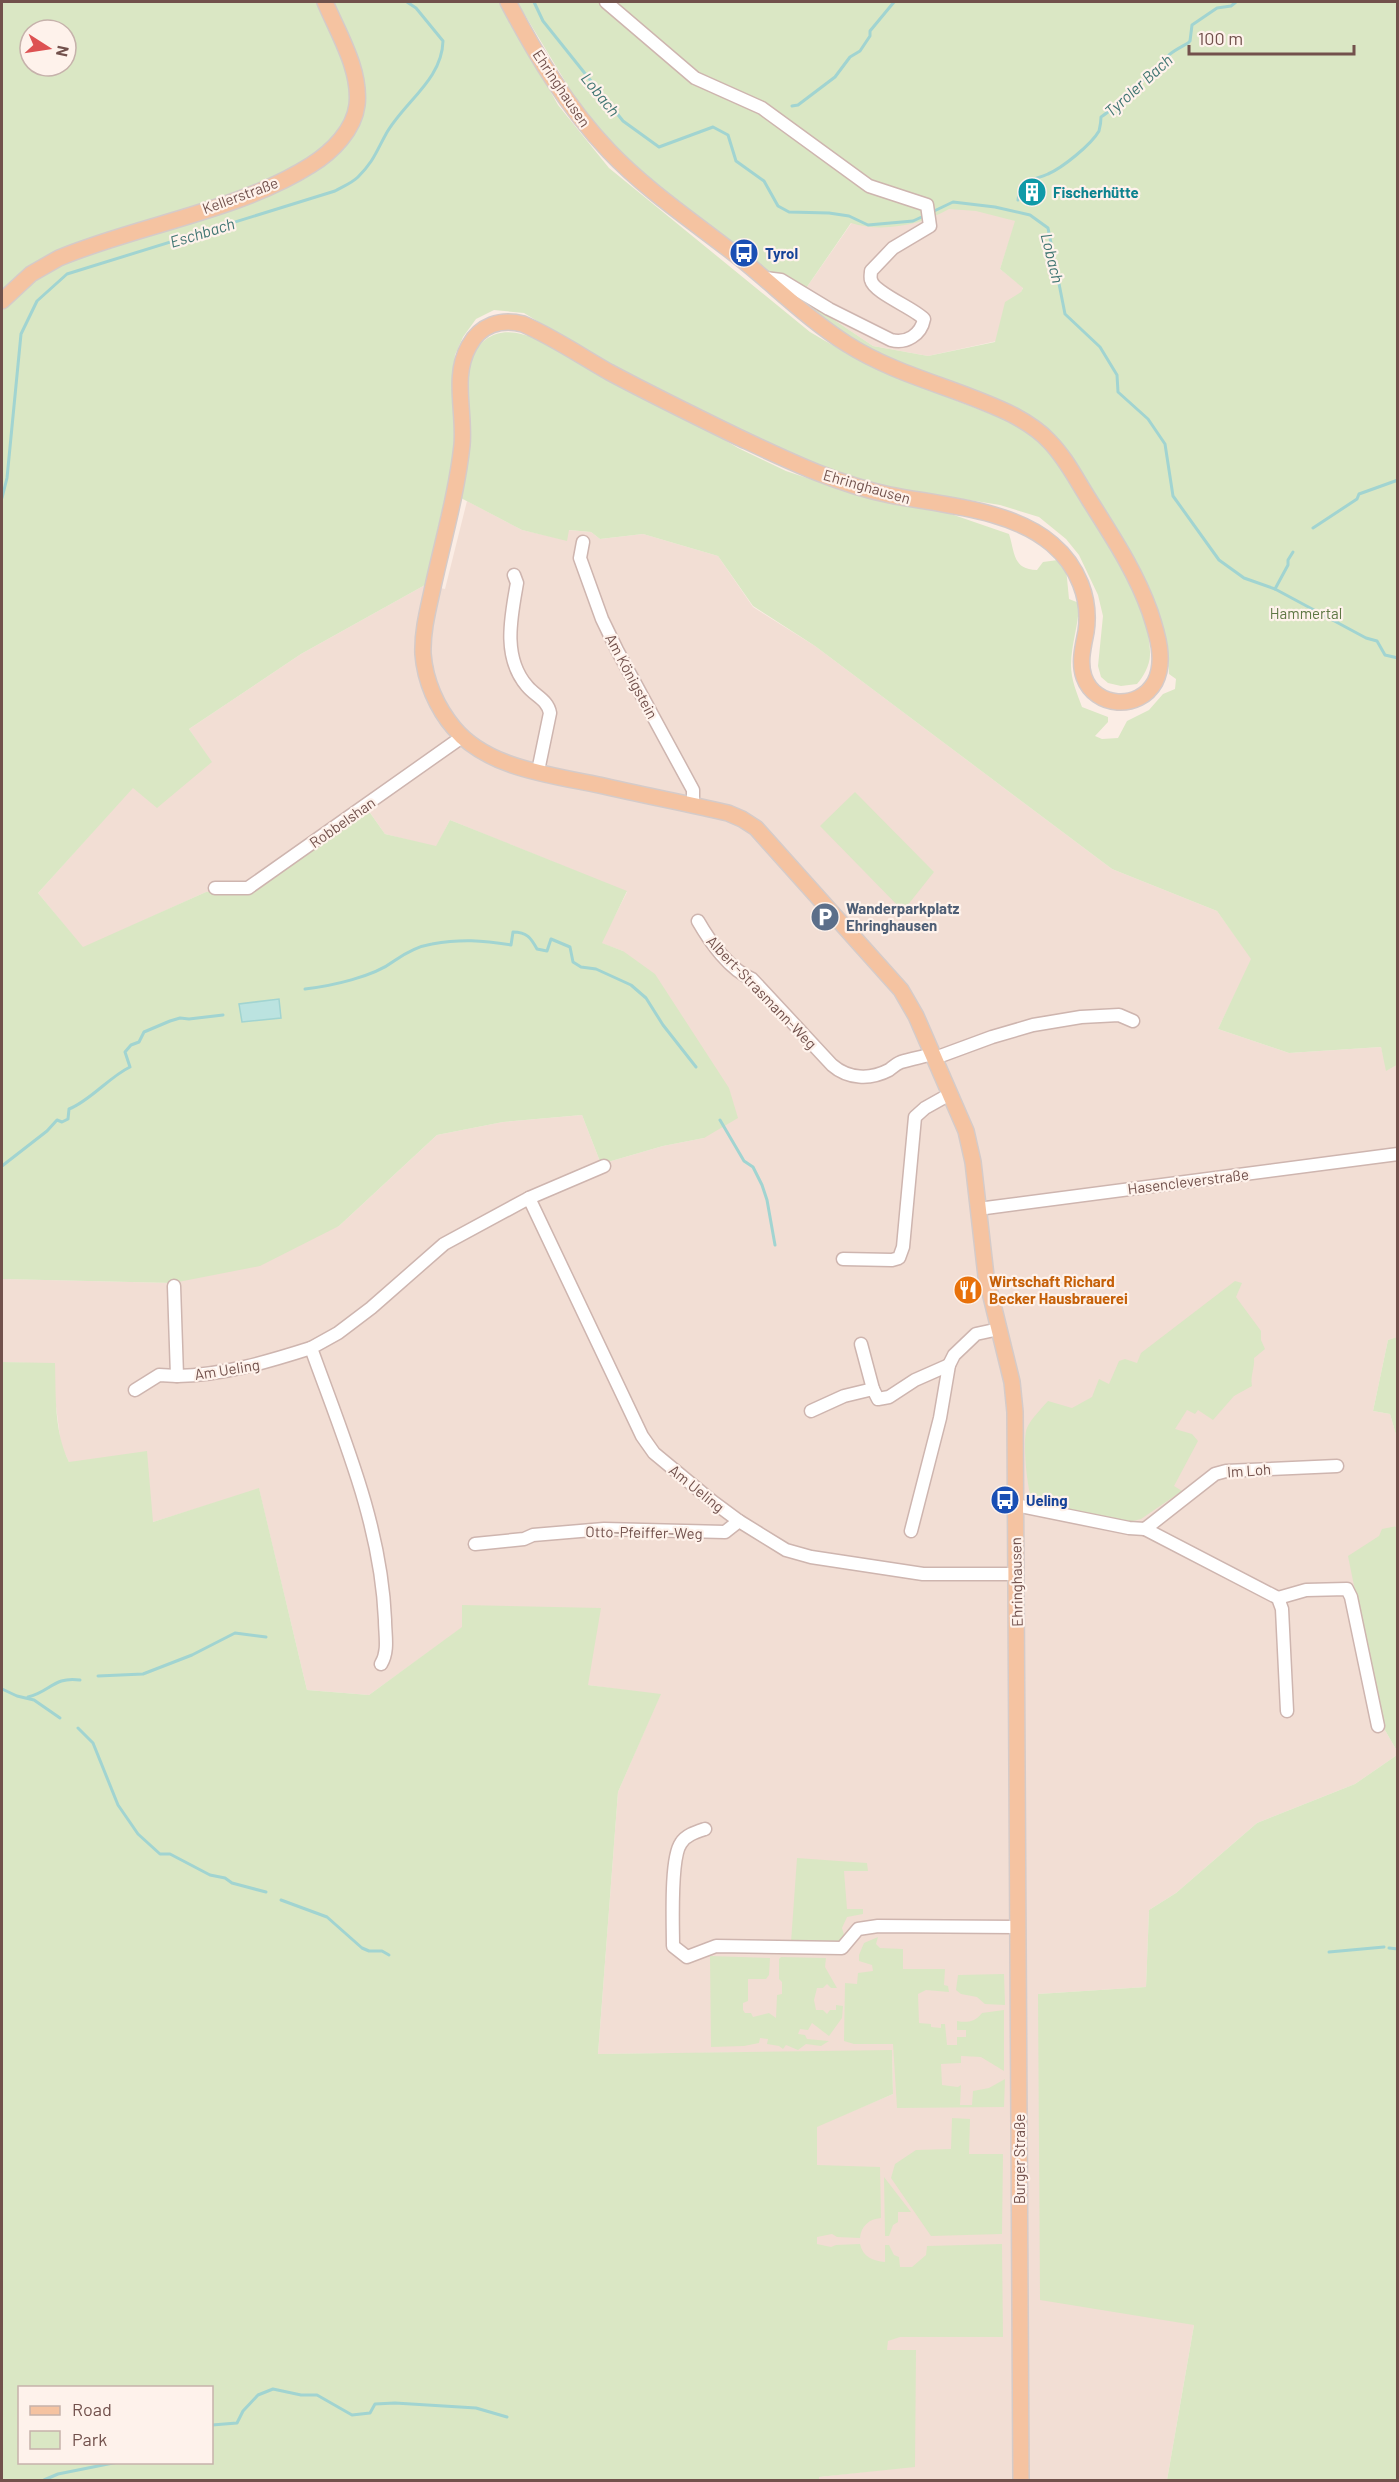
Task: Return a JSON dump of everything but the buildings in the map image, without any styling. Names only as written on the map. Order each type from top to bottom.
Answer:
[{"type":"main road","name":"Kellerstraße","points":[[2,301],[31,274],[59,258],[268,187],[306,168],[327,153],[350,127],[358,97],[350,62],[325,2]]},
{"type":"main road","name":"Ehringhausen","points":[[508,2],[569,105],[611,154],[642,182],[829,331],[865,354],[907,374],[1010,414],[1033,427],[1047,439],[1064,459],[1119,549],[1147,604],[1156,629],[1160,658],[1158,676],[1152,687],[1139,698],[1117,703],[1101,698],[1090,688],[1084,677],[1081,663],[1087,618],[1082,587],[1063,554],[1050,541],[1031,529],[1007,519],[884,494],[828,477],[680,409],[528,326],[503,322],[489,326],[477,334],[469,346],[461,374],[460,460],[424,627],[423,657],[431,689],[446,718],[462,737],[490,756],[538,771],[735,815],[750,823],[897,984],[916,1016],[966,1131],[986,1276],[1014,1397],[1018,1837]]},
{"type":"main road","name":"Burger Straße","points":[[1018,1837],[1016,1927],[1021,2481]]},
{"type":"street","points":[[606,2],[695,78],[762,108],[869,186],[927,205],[930,226],[893,248],[871,271],[871,280],[875,287],[924,319],[923,326],[908,341],[891,340],[829,309],[781,280],[765,278]]},
{"type":"street","name":"Am Königstein","points":[[583,542],[580,558],[603,619],[617,650],[693,790],[693,805]]},
{"type":"street","points":[[514,575],[517,583],[510,630],[513,662],[524,682],[549,706],[550,713],[538,771]]},
{"type":"street","name":"Robbelshan","points":[[215,888],[248,888],[462,737]]},
{"type":"street","name":"Albert-Strasmann-Weg","points":[[698,921],[707,937],[741,974],[752,979],[832,1065],[844,1073],[859,1077],[874,1075],[904,1061],[934,1056]]},
{"type":"street","points":[[934,1056],[1033,1025],[1081,1017],[1119,1015],[1133,1021]]},
{"type":"street","points":[[843,1259],[892,1260],[899,1257],[903,1247],[915,1118],[925,1108],[950,1094]]},
{"type":"street","name":"Hasencleverstraße","points":[[978,1209],[1398,1154]]},
{"type":"street","name":"Am Ueling","points":[[135,1390],[159,1375],[227,1372],[259,1365],[311,1348],[338,1333],[371,1308],[444,1244],[529,1198],[604,1166]]},
{"type":"street","name":"Am Ueling","points":[[529,1198],[642,1436],[654,1453],[739,1521],[786,1550],[811,1557],[923,1574],[1016,1574]]},
{"type":"street","name":"Am Ueling","points":[[174,1286],[177,1376]]},
{"type":"street","points":[[911,1531],[940,1418],[949,1365],[954,1354],[976,1334],[999,1329]]},
{"type":"street","points":[[861,1344],[873,1389],[878,1399],[889,1396],[915,1380],[949,1365]]},
{"type":"street","points":[[311,1348],[360,1486],[374,1539],[384,1590],[386,1650],[381,1664]]},
{"type":"street","points":[[812,1411],[844,1396],[873,1389]]},
{"type":"street","name":"Im Loh","points":[[1145,1529],[1215,1474],[1226,1471],[1337,1466]]},
{"type":"street","points":[[1015,1505],[1129,1528],[1145,1529],[1278,1598],[1282,1609],[1287,1711]]},
{"type":"street","name":"Otto-Pfeiffer-Weg","points":[[475,1544],[524,1539],[533,1535],[604,1529],[725,1532],[739,1521]]},
{"type":"street","points":[[1278,1598],[1306,1590],[1347,1589],[1351,1597],[1377,1726]]},
{"type":"street","points":[[705,1830],[695,1832],[682,1842],[675,1858],[673,1946],[687,1957],[716,1946],[842,1948],[858,1929],[878,1926],[1016,1927]]},
{"type":"shaded area","points":[[926,192],[1016,221],[1000,269],[1023,287],[1006,339],[928,356],[873,346],[800,297],[871,195]]},
{"type":"shaded area","points":[[467,501],[522,530],[566,540],[568,530],[591,532],[600,539],[643,534],[718,556],[753,607],[815,646],[1112,869],[1217,911],[1252,959],[1218,1029],[1289,1053],[1381,1047],[1387,1070],[1397,1065],[1398,1337],[1388,1340],[1373,1411],[1390,1414],[1397,1438],[1397,1526],[1395,1526],[1382,1725],[1397,1755],[1355,1784],[1257,1823],[1176,1893],[1149,1910],[1146,1987],[1038,1994],[1194,2325],[1167,2480],[819,2480],[819,2477],[915,2466],[817,2348],[817,2126],[893,2094],[892,2051],[598,2054],[618,1792],[660,1695],[588,1685],[462,1605],[463,1627],[369,1695],[307,1690],[259,1489],[153,1522],[69,1462],[61,1446],[55,1398],[55,1364],[2,1362],[2,1279],[173,1283],[339,1226],[437,1135],[503,1122],[582,1115],[601,1164],[663,1146],[704,1138],[623,951],[601,943],[627,892],[450,820],[436,847],[385,834],[368,810],[249,890],[206,892],[83,948],[38,893],[133,787],[211,762],[189,729],[301,654],[425,585],[445,589]]},
{"type":"green space","points":[[2,2],[319,2],[347,67],[353,100],[340,133],[303,164],[240,192],[83,243],[2,294]]},
{"type":"green space","points":[[330,2],[501,2],[558,105],[609,168],[810,332],[885,371],[1016,424],[1035,437],[1047,449],[1062,467],[1099,527],[1134,593],[1148,636],[1149,663],[1137,684],[1121,686],[1108,683],[1101,677],[1098,666],[1103,616],[1098,595],[1079,555],[1066,539],[1039,517],[1000,505],[864,483],[768,445],[626,375],[524,313],[494,310],[476,319],[463,337],[455,355],[452,376],[455,422],[453,462],[425,585],[301,654],[189,729],[212,762],[157,808],[133,788],[38,893],[83,947],[206,892],[249,890],[368,810],[385,834],[436,846],[450,820],[627,891],[602,943],[623,951],[655,974],[729,1088],[738,1118],[704,1138],[663,1146],[601,1164],[582,1115],[503,1122],[437,1135],[339,1226],[260,1266],[173,1283],[2,1279],[2,311],[36,277],[69,260],[285,186],[361,114]]},
{"type":"green space","name":"Hammertal","points":[[517,2],[1397,2],[1397,1065],[1386,1071],[1381,1047],[1289,1053],[1218,1029],[1251,959],[1217,911],[1112,869],[815,646],[753,606],[718,556],[643,534],[600,539],[591,532],[569,530],[567,541],[522,530],[459,497],[469,446],[467,375],[470,362],[476,350],[491,336],[504,332],[525,335],[538,339],[661,408],[703,427],[738,448],[786,471],[852,493],[948,513],[1009,534],[1016,559],[1019,564],[1029,569],[1037,570],[1043,562],[1058,560],[1066,568],[1069,599],[1079,603],[1071,657],[1071,671],[1075,686],[1082,707],[1108,717],[1108,722],[1095,736],[1102,739],[1118,738],[1127,721],[1149,710],[1163,694],[1175,689],[1176,679],[1169,674],[1167,644],[1160,619],[1060,443],[850,339],[634,167],[585,114]],"holes":[[[949,209],[976,211],[1015,221],[1000,269],[1023,288],[1021,292],[1005,302],[995,342],[928,356],[873,346],[800,297],[851,223],[875,227],[901,226],[938,215]]]},
{"type":"green space","points":[[855,792],[934,872],[903,911],[820,826]]},
{"type":"green space","points":[[1235,1281],[1242,1283],[1236,1297],[1261,1331],[1261,1340],[1265,1349],[1254,1358],[1252,1386],[1234,1396],[1213,1420],[1198,1410],[1195,1414],[1187,1410],[1175,1429],[1192,1434],[1198,1441],[1174,1486],[1182,1491],[1141,1519],[1129,1522],[1033,1502],[1027,1477],[1026,1434],[1031,1421],[1048,1401],[1072,1408],[1092,1397],[1099,1379],[1109,1384],[1119,1361],[1125,1359],[1137,1363],[1141,1353]]},
{"type":"green space","points":[[1398,1337],[1397,1438],[1390,1414],[1373,1411],[1388,1340]]},
{"type":"green space","points":[[2,1362],[55,1363],[58,1426],[69,1462],[147,1451],[153,1522],[259,1488],[307,1690],[369,1695],[462,1627],[462,1605],[601,1608],[588,1685],[661,1694],[618,1792],[598,2054],[892,2050],[893,2094],[817,2127],[817,2165],[880,2167],[881,2218],[866,2224],[860,2238],[837,2237],[832,2234],[817,2237],[817,2244],[831,2247],[860,2244],[863,2252],[869,2258],[885,2262],[885,2245],[889,2245],[894,2255],[899,2257],[900,2267],[912,2267],[926,2255],[927,2246],[1002,2244],[1003,2337],[900,2337],[888,2341],[887,2350],[916,2350],[915,2467],[819,2477],[819,2480],[2,2480]]},
{"type":"green space","points":[[1397,1526],[1397,1751],[1382,1725],[1348,1556],[1379,1536],[1382,1529]]},
{"type":"green space","points":[[1397,1755],[1397,2480],[1167,2480],[1194,2325],[1040,2300],[1038,1994],[1146,1987],[1149,1910],[1176,1893],[1257,1823],[1355,1784]]},
{"type":"green space","points":[[797,1858],[867,1863],[868,1871],[844,1871],[847,1909],[863,1909],[863,1914],[847,1917],[842,1928],[845,1938],[840,1941],[791,1942]]},
{"type":"green space","points":[[878,1937],[876,1944],[880,1948],[903,1949],[903,1969],[945,1969],[944,1985],[948,1986],[949,1992],[926,1990],[918,1994],[919,2023],[941,2028],[941,2024],[945,2024],[947,2045],[957,2045],[957,2037],[966,2037],[966,2030],[957,2030],[957,2021],[971,2021],[982,2013],[1004,2010],[1004,2071],[981,2057],[961,2056],[961,2063],[941,2064],[942,2085],[958,2087],[961,2085],[960,2105],[972,2105],[973,2091],[989,2088],[1005,2079],[1004,2107],[897,2108],[893,2044],[854,2044],[844,2041],[845,1983],[857,1984],[858,1973],[873,1971],[872,1965],[859,1961],[859,1955],[864,1943]]},
{"type":"green space","points":[[710,1956],[770,1958],[769,1975],[766,1979],[748,1979],[748,2001],[743,2003],[743,2010],[745,2013],[751,2013],[753,2017],[769,2013],[776,2018],[777,1995],[782,1994],[779,1959],[781,1957],[826,1958],[825,1967],[837,1988],[831,1988],[827,1984],[823,1988],[817,1988],[814,2000],[816,2010],[823,2010],[827,2014],[830,2010],[836,2010],[836,2005],[843,2006],[842,2018],[829,2036],[812,2023],[808,2030],[800,2029],[798,2034],[805,2035],[807,2039],[829,2041],[821,2046],[806,2044],[798,2050],[786,2045],[783,2049],[767,2044],[768,2039],[760,2038],[759,2043],[744,2046],[711,2047]]},
{"type":"green space","points":[[1004,1974],[1005,2005],[985,2004],[977,1997],[961,1994],[956,1990],[958,1975]]},
{"type":"green space","points":[[952,2118],[970,2119],[969,2154],[1003,2154],[1002,2234],[931,2236],[891,2178],[895,2164],[916,2150],[951,2149]]},
{"type":"green space","points":[[884,2177],[911,2212],[898,2212],[898,2222],[893,2225],[889,2236],[885,2236]]},
{"type":"water","points":[[279,999],[281,1018],[242,1022],[239,1004]]},
{"type":"waterway","name":"Eschbach","points":[[2,498],[7,478],[21,334],[37,301],[67,274],[335,191],[356,179],[371,161],[394,122],[429,79],[441,55],[443,41],[416,8],[407,2]]},
{"type":"waterway","name":"Lobach","points":[[534,2],[543,21],[623,121],[659,147],[713,127],[728,135],[736,161],[764,181],[778,206],[789,212],[849,216],[868,225],[913,221],[926,215]]},
{"type":"waterway","points":[[792,106],[798,105],[835,77],[850,57],[860,51],[870,36],[870,31],[894,2]]},
{"type":"waterway","name":"Tyroler Bach","points":[[1018,200],[1022,187],[1028,181],[1061,167],[1090,143],[1099,131],[1101,117],[1162,66],[1169,55],[1190,41],[1192,25],[1217,8],[1231,6],[1236,2]]},
{"type":"waterway","name":"Lobach","points":[[932,212],[953,202],[995,207],[1030,215],[1048,228],[1065,314],[1100,347],[1117,375],[1118,392],[1148,419],[1165,444],[1173,496],[1219,560],[1244,578],[1275,589],[1366,638],[1377,641],[1385,655],[1398,658]]},
{"type":"waterway","points":[[1313,528],[1357,499],[1359,494],[1398,480]]},
{"type":"waterway","points":[[1275,589],[1293,552]]},
{"type":"waterway","points":[[305,989],[339,983],[375,972],[427,945],[452,941],[511,945],[513,932],[518,932],[528,936],[537,949],[547,951],[551,939],[570,947],[573,962],[581,967],[596,969],[631,985],[646,998],[663,1025],[696,1067]]},
{"type":"waterway","points":[[2,1166],[47,1131],[57,1120],[62,1122],[68,1119],[69,1109],[130,1067],[125,1052],[131,1045],[139,1042],[144,1032],[180,1018],[223,1015]]},
{"type":"waterway","points":[[720,1120],[744,1161],[753,1167],[762,1185],[775,1245]]},
{"type":"waterway","points":[[98,1676],[143,1674],[192,1655],[235,1633],[266,1637]]},
{"type":"waterway","points":[[28,1697],[64,1680],[80,1680]]},
{"type":"waterway","points":[[2,1689],[34,1700],[60,1718]]},
{"type":"waterway","points":[[78,1728],[93,1743],[118,1805],[138,1834],[160,1854],[170,1854],[210,1875],[266,1892]]},
{"type":"waterway","points":[[281,1900],[327,1917],[362,1948],[369,1951],[382,1951],[389,1955]]},
{"type":"waterway","points":[[1329,1952],[1384,1947]]},
{"type":"waterway","points":[[1389,1948],[1398,1949]]},
{"type":"waterway","points":[[213,2425],[237,2423],[243,2411],[258,2395],[273,2389],[301,2395],[317,2395],[352,2415],[370,2413],[375,2404],[395,2403],[476,2408],[507,2417]]},
{"type":"waterway","points":[[44,2480],[58,2474],[108,2464]]},
{"type":"place","name":"Fischerhütte","points":[[1032,192]]},
{"type":"place","name":"Tyrol","points":[[744,253]]},
{"type":"place","name":"Wanderparkplatz Ehringhausen","points":[[825,917]]},
{"type":"place","name":"Wirtschaft Richard Becker Hausbrauerei","points":[[968,1290]]},
{"type":"place","name":"Ueling","points":[[1005,1500]]}]
